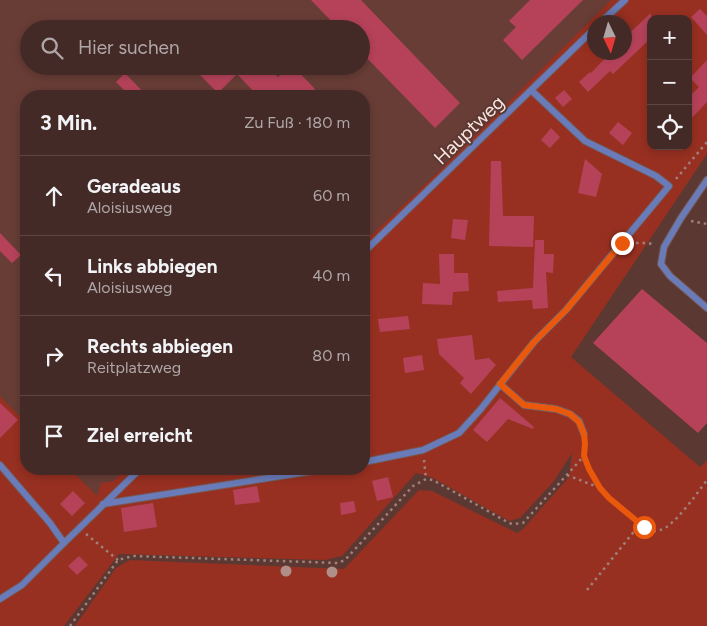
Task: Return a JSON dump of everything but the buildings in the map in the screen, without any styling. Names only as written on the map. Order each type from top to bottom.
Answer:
[{"type":"lane","points":[[609,15],[625,0]]},
{"type":"lane","name":"Hauptweg","points":[[370,246],[587,36]]},
{"type":"lane","points":[[370,461],[423,450],[459,433],[480,410],[534,342],[566,310],[669,186],[656,176],[585,141],[531,90]]},
{"type":"lane","points":[[707,180],[664,247],[661,264],[670,276],[707,308]]},
{"type":"lane","points":[[500,384],[524,405],[556,409],[570,414],[579,422],[584,434]]},
{"type":"lane","points":[[0,465],[50,523],[64,543]]},
{"type":"lane","points":[[0,599],[22,585],[134,475]]},
{"type":"lane","points":[[103,504],[288,475]]},
{"type":"path","points":[[669,186],[707,142]]},
{"type":"path","points":[[681,218],[707,224]]},
{"type":"path","points":[[622,243],[648,243],[664,247]]},
{"type":"path","points":[[584,434],[584,456],[600,488],[640,524],[652,531],[661,530],[670,525],[707,480]]},
{"type":"path","points":[[423,450],[426,479]]},
{"type":"path","points":[[70,626],[118,560],[133,556],[338,563],[345,560],[413,486],[426,479],[433,480],[509,523],[523,523],[584,456]]},
{"type":"path","points":[[567,475],[600,488]]},
{"type":"path","points":[[586,590],[640,524]]},
{"type":"path","points":[[79,528],[118,560]]},
{"type":"shaded area","points":[[0,0],[611,0],[596,15],[587,15],[587,24],[438,172],[370,236],[370,90],[20,90],[20,417],[0,396]]},
{"type":"shaded area","points":[[611,0],[707,0],[707,154],[571,357],[700,467],[707,460],[707,626],[75,626],[116,568],[130,560],[344,569],[419,490],[432,491],[517,533],[523,529],[569,477],[572,453],[554,481],[520,518],[509,521],[433,478],[416,473],[342,556],[325,560],[119,554],[64,626],[0,626],[0,396],[20,417],[20,475],[76,475],[97,496],[101,483],[113,481],[120,475],[370,475],[370,236],[438,172],[587,24],[587,60],[632,60],[632,15],[596,15]]},
{"type":"shaded area","points":[[76,475],[120,475],[97,497]]},
{"type":"route","points":[[622,243],[566,310],[534,342],[500,384],[524,405],[556,409],[570,414],[579,422],[584,434],[584,456],[600,488],[622,510],[644,527]]}]
